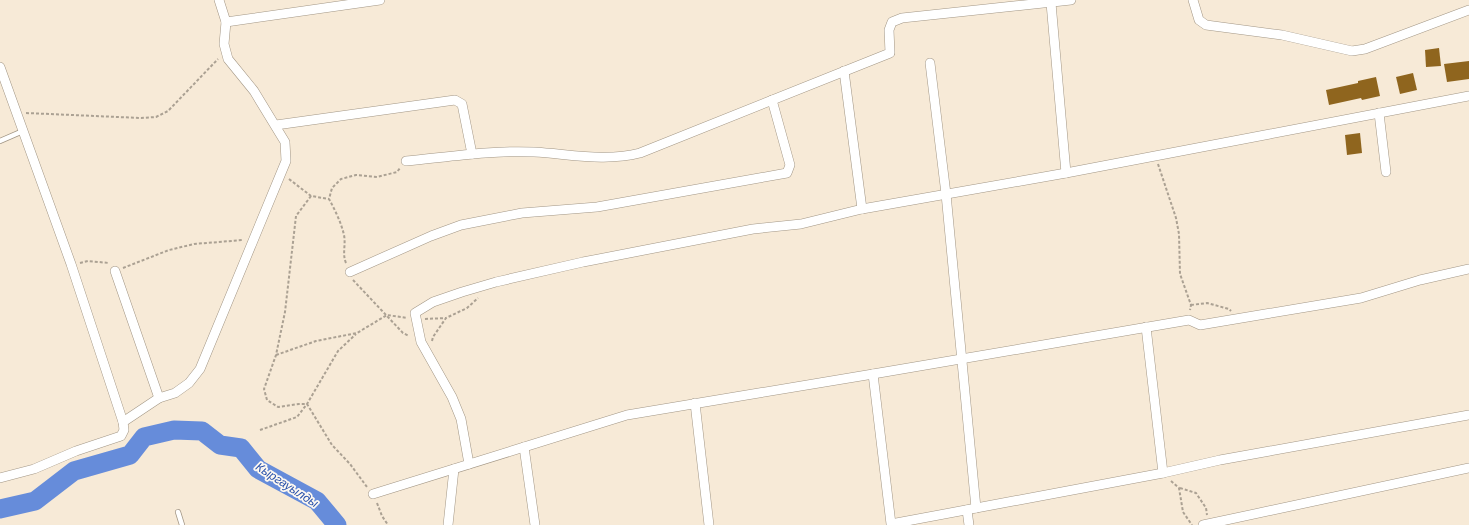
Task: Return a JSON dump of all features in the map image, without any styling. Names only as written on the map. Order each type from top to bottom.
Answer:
[{"type":"street","points":[[123,422],[159,398],[174,393],[188,383],[200,369],[286,161],[285,142],[276,125],[254,91],[228,59],[224,44],[226,22],[219,0]]},
{"type":"street","points":[[226,22],[380,0]]},
{"type":"street","points":[[406,161],[472,154],[533,152],[604,158],[626,157],[640,153],[890,53],[889,30],[892,22],[902,18],[1071,0]]},
{"type":"street","points":[[1193,0],[1199,20],[1206,25],[1282,36],[1352,51],[1365,48],[1469,10]]},
{"type":"street","points":[[1051,2],[1066,173]]},
{"type":"street","points":[[930,63],[946,194],[962,358],[971,509],[969,525]]},
{"type":"street","points":[[0,67],[70,264],[123,422],[124,430],[121,436],[76,451],[34,469],[0,478]]},
{"type":"street","points":[[844,71],[862,209]]},
{"type":"street","points":[[469,464],[461,419],[452,397],[421,342],[415,313],[433,302],[496,282],[583,262],[753,229],[801,224],[862,209],[1066,173],[1469,96]]},
{"type":"street","points":[[276,125],[455,100],[462,104],[472,154]]},
{"type":"street","points":[[350,272],[431,236],[461,225],[522,213],[597,208],[787,173],[790,165],[772,100]]},
{"type":"street","points":[[1379,113],[1386,172]]},
{"type":"street","points":[[372,494],[626,415],[1189,320],[1200,324],[1361,298],[1420,280],[1469,269]]},
{"type":"street","points":[[115,271],[159,398]]},
{"type":"street","points":[[1146,327],[1163,473]]},
{"type":"street","points":[[873,374],[891,524],[1163,473],[1220,460],[1469,415]]},
{"type":"street","points":[[695,403],[709,525]]},
{"type":"street","points":[[524,446],[535,525]]},
{"type":"street","points":[[1206,524],[1469,468]]},
{"type":"street","points":[[448,525],[454,469]]},
{"type":"lane","points":[[0,141],[23,131]]},
{"type":"lane","points":[[178,512],[182,525]]},
{"type":"path","points":[[16,113],[141,118],[156,117],[168,111],[226,51]]},
{"type":"path","points":[[1155,156],[1176,218],[1179,234],[1180,274],[1191,305],[1189,320]]},
{"type":"path","points":[[406,161],[397,172],[377,177],[356,174],[341,179],[332,188],[330,199],[338,215],[344,236],[344,257],[354,282],[403,333],[421,342]]},
{"type":"path","points":[[281,173],[311,196],[330,199]]},
{"type":"path","points":[[307,404],[278,407],[267,400],[264,389],[276,355],[286,312],[296,216],[311,196]]},
{"type":"path","points":[[70,264],[88,261],[109,263],[115,271],[169,250],[194,244],[254,239]]},
{"type":"path","points":[[429,358],[433,337],[446,318],[467,308],[478,298]]},
{"type":"path","points":[[1191,305],[1207,303],[1229,309],[1239,318]]},
{"type":"path","points":[[260,430],[297,417],[307,404],[338,351],[357,333],[387,315]]},
{"type":"path","points":[[276,355],[316,341],[357,333]]},
{"type":"path","points":[[307,404],[332,445],[350,464],[372,494],[382,516],[388,525]]},
{"type":"path","points":[[1163,473],[1179,488],[1196,493],[1206,508],[1206,524]]},
{"type":"path","points":[[1179,488],[1183,512],[1192,525]]},
{"type":"building","points":[[1439,48],[1441,66],[1426,67],[1425,50]]},
{"type":"building","points":[[1469,61],[1469,79],[1447,82],[1444,64]]},
{"type":"building","points":[[1413,73],[1417,90],[1400,94],[1396,77]]},
{"type":"building","points":[[1376,77],[1380,96],[1362,100],[1361,98],[1329,105],[1326,90],[1358,83],[1358,81]]},
{"type":"building","points":[[1360,133],[1362,153],[1347,155],[1345,135]]},
{"type":"waterway","name":"Кыргауылды","points":[[0,509],[35,501],[74,471],[130,455],[144,437],[174,430],[202,431],[220,445],[241,448],[258,469],[317,501],[337,525]]}]
